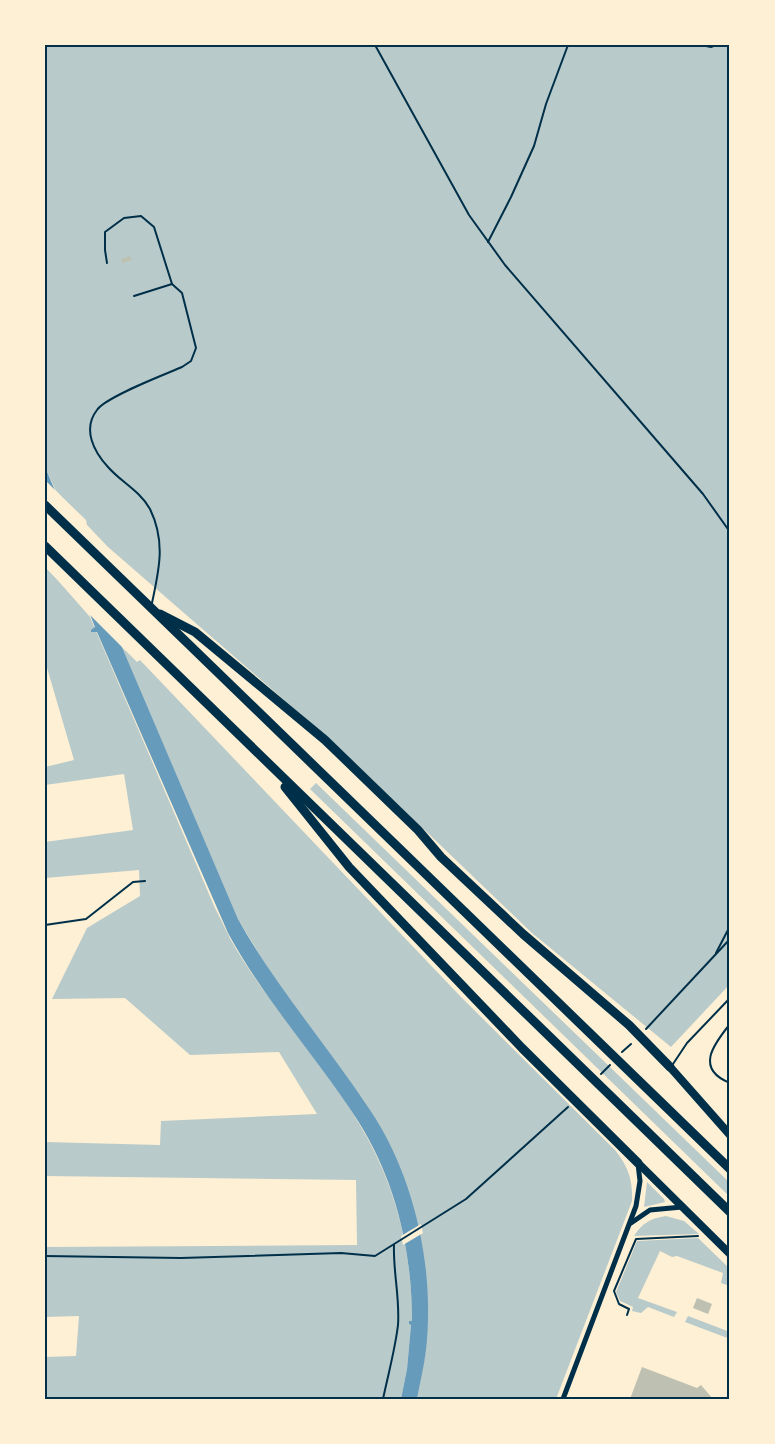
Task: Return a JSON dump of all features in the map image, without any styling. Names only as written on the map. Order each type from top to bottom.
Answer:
[{"type":"highway","points":[[45,505],[730,1169]]},
{"type":"highway","points":[[46,547],[730,1212]]},
{"type":"highway","points":[[151,609],[195,632],[325,740],[418,830],[441,857],[507,919],[629,1025],[670,1067]]},
{"type":"highway","points":[[263,759],[349,867],[514,1039],[638,1162]]},
{"type":"main road","points":[[670,1067],[730,1135]]},
{"type":"main road","points":[[638,1162],[730,1254]]},
{"type":"street","points":[[563,1399],[636,1206],[640,1181],[638,1162]]},
{"type":"street","points":[[630,1224],[650,1209],[682,1207]]},
{"type":"lane","points":[[108,263],[105,232],[124,218],[141,216],[153,227],[172,284],[182,293],[196,348],[191,361],[182,367],[119,395],[97,409],[89,431],[93,446],[108,468],[131,486],[149,508],[156,528],[161,558],[151,609]]},
{"type":"lane","points":[[134,296],[172,284]]},
{"type":"lane","points":[[670,1067],[687,1042],[730,998]]},
{"type":"lane","points":[[730,1024],[712,1048],[710,1065],[721,1080],[730,1083]]},
{"type":"path","points":[[375,45],[469,215],[488,242],[555,324],[703,494],[730,532]]},
{"type":"path","points":[[488,242],[512,197],[534,146],[546,104],[568,45]]},
{"type":"path","points":[[681,45],[689,45]]},
{"type":"path","points":[[701,45],[711,47],[716,45]]},
{"type":"path","points":[[45,925],[86,919],[133,882],[146,881]]},
{"type":"path","points":[[714,955],[730,926]]},
{"type":"path","points":[[657,1017],[730,939]]},
{"type":"path","points":[[45,1256],[181,1258],[341,1253],[375,1256],[466,1199],[559,1116]]},
{"type":"path","points":[[627,1315],[629,1309],[620,1304],[615,1291],[636,1239],[699,1236]]},
{"type":"path","points":[[383,1399],[398,1324],[394,1245]]},
{"type":"shaded area","points":[[45,45],[730,45],[730,984],[671,1047],[532,933],[335,744],[108,547],[87,525],[86,520],[56,491],[45,467]]},
{"type":"shaded area","points":[[45,567],[90,617],[215,908],[233,944],[268,997],[338,1091],[369,1141],[379,1162],[396,1206],[410,1274],[412,1321],[409,1324],[411,1325],[407,1369],[401,1399],[45,1399],[45,1357],[76,1356],[79,1316],[45,1317],[45,1247],[357,1245],[356,1180],[45,1176],[45,1142],[160,1145],[161,1121],[317,1114],[279,1052],[190,1055],[125,998],[52,999],[87,928],[140,896],[139,870],[45,878],[45,842],[133,830],[124,774],[45,785],[45,767],[74,760],[45,661]]},
{"type":"shaded area","points":[[120,645],[137,662],[140,660],[461,997],[615,1150],[623,1162],[632,1186],[632,1201],[556,1399],[417,1399],[426,1349],[426,1278],[420,1235],[401,1173],[238,919]]},
{"type":"shaded area","points":[[316,783],[730,1183],[730,1197],[310,789]]},
{"type":"shaded area","points":[[647,1182],[664,1199],[665,1202],[644,1207]]},
{"type":"shaded area","points":[[666,1216],[684,1221],[699,1234],[634,1236],[647,1222]]},
{"type":"shaded area","points":[[698,1238],[730,1269],[730,1286],[721,1283],[723,1273],[660,1251],[638,1298],[677,1312],[674,1317],[648,1307],[641,1313],[632,1311],[633,1307],[620,1301],[616,1292],[637,1241]]},
{"type":"shaded area","points":[[688,1316],[730,1332],[730,1339],[685,1322]]},
{"type":"water","points":[[45,467],[238,919],[285,992],[370,1110],[399,1164],[418,1225],[427,1288],[426,1350],[417,1399],[401,1399],[407,1369],[411,1325],[409,1321],[412,1321],[411,1295],[405,1243],[392,1192],[358,1121],[258,982],[228,933],[97,632],[91,632],[95,627],[45,503]]},
{"type":"pier","points":[[45,480],[61,496],[126,651],[84,609],[45,511]]},
{"type":"pier","points":[[421,1224],[423,1233],[403,1245],[401,1236]]},
{"type":"building","points":[[130,256],[132,260],[122,263],[121,259]]},
{"type":"building","points":[[697,1298],[712,1304],[708,1314],[693,1308]]},
{"type":"building","points":[[642,1367],[697,1388],[701,1385],[713,1399],[630,1399]]}]
